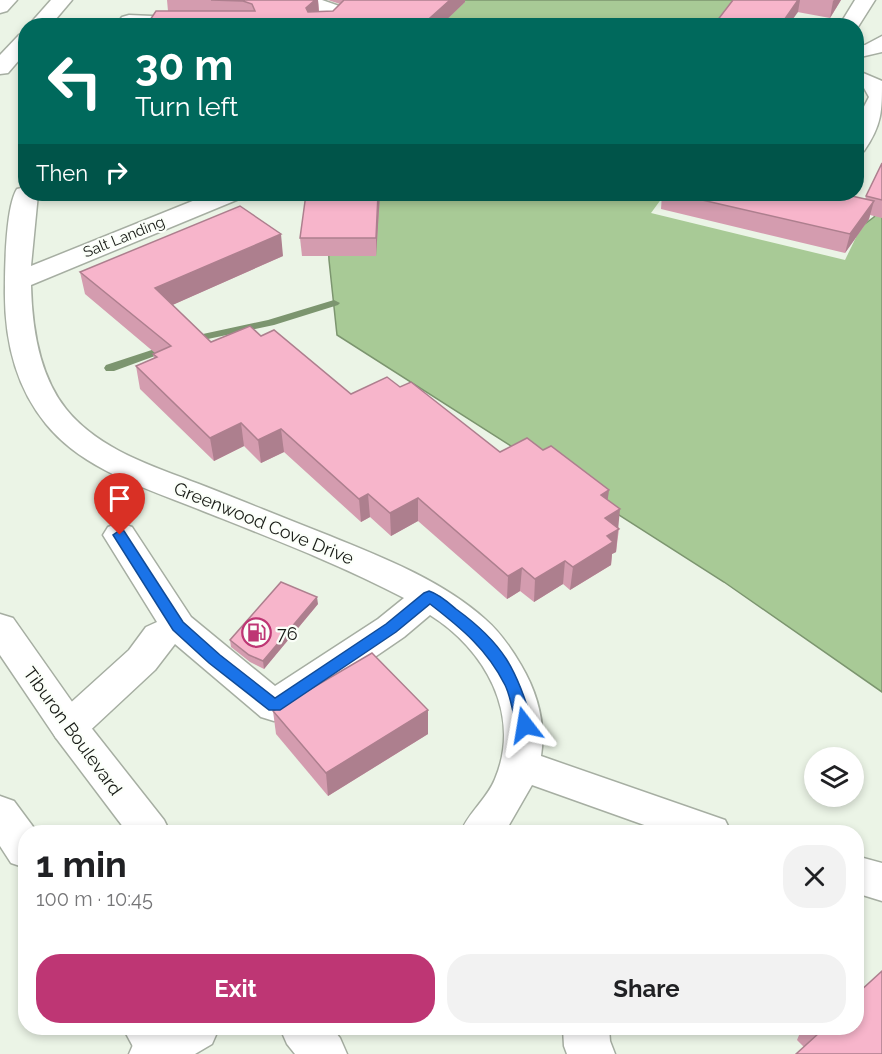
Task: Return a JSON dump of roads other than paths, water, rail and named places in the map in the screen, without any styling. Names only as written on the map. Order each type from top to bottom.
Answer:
[{"type":"street","points":[[0,7],[7,0]]},
{"type":"street","points":[[45,18],[62,0]]},
{"type":"street","points":[[303,0],[335,11],[335,14],[330,18]]},
{"type":"street","points":[[854,18],[865,0]]},
{"type":"street","points":[[132,18],[144,5]]},
{"type":"street","points":[[864,51],[871,50],[882,42]]},
{"type":"street","points":[[0,68],[18,48]]},
{"type":"street","points":[[864,80],[873,84],[880,97],[864,130]]},
{"type":"street","name":"Greenwood Cove Drive","points":[[25,201],[21,221],[18,281],[22,331],[32,374],[45,401],[69,430],[100,454],[141,474],[364,564],[429,596],[473,629],[491,647],[514,686],[525,725],[525,744],[521,765],[509,793],[488,825]]},
{"type":"street","name":"Salt Landing","points":[[18,281],[213,201]]},
{"type":"street","points":[[120,535],[178,626],[274,706],[391,628],[429,596]]},
{"type":"street","points":[[69,728],[142,660],[159,637],[178,626]]},
{"type":"street","name":"Tiburon Boulevard","points":[[0,627],[69,728],[145,825]]},
{"type":"street","points":[[521,765],[691,825]]},
{"type":"street","points":[[0,813],[18,839]]},
{"type":"street","points":[[864,876],[882,882]]},
{"type":"street","points":[[309,1035],[324,1054]]},
{"type":"street","points":[[586,1035],[587,1046],[592,1054]]},
{"type":"waterway","points":[[189,340],[270,323],[334,303]]},
{"type":"waterway","points":[[110,368],[170,347]]},
{"type":"place","name":"76","points":[[256,633]]}]
